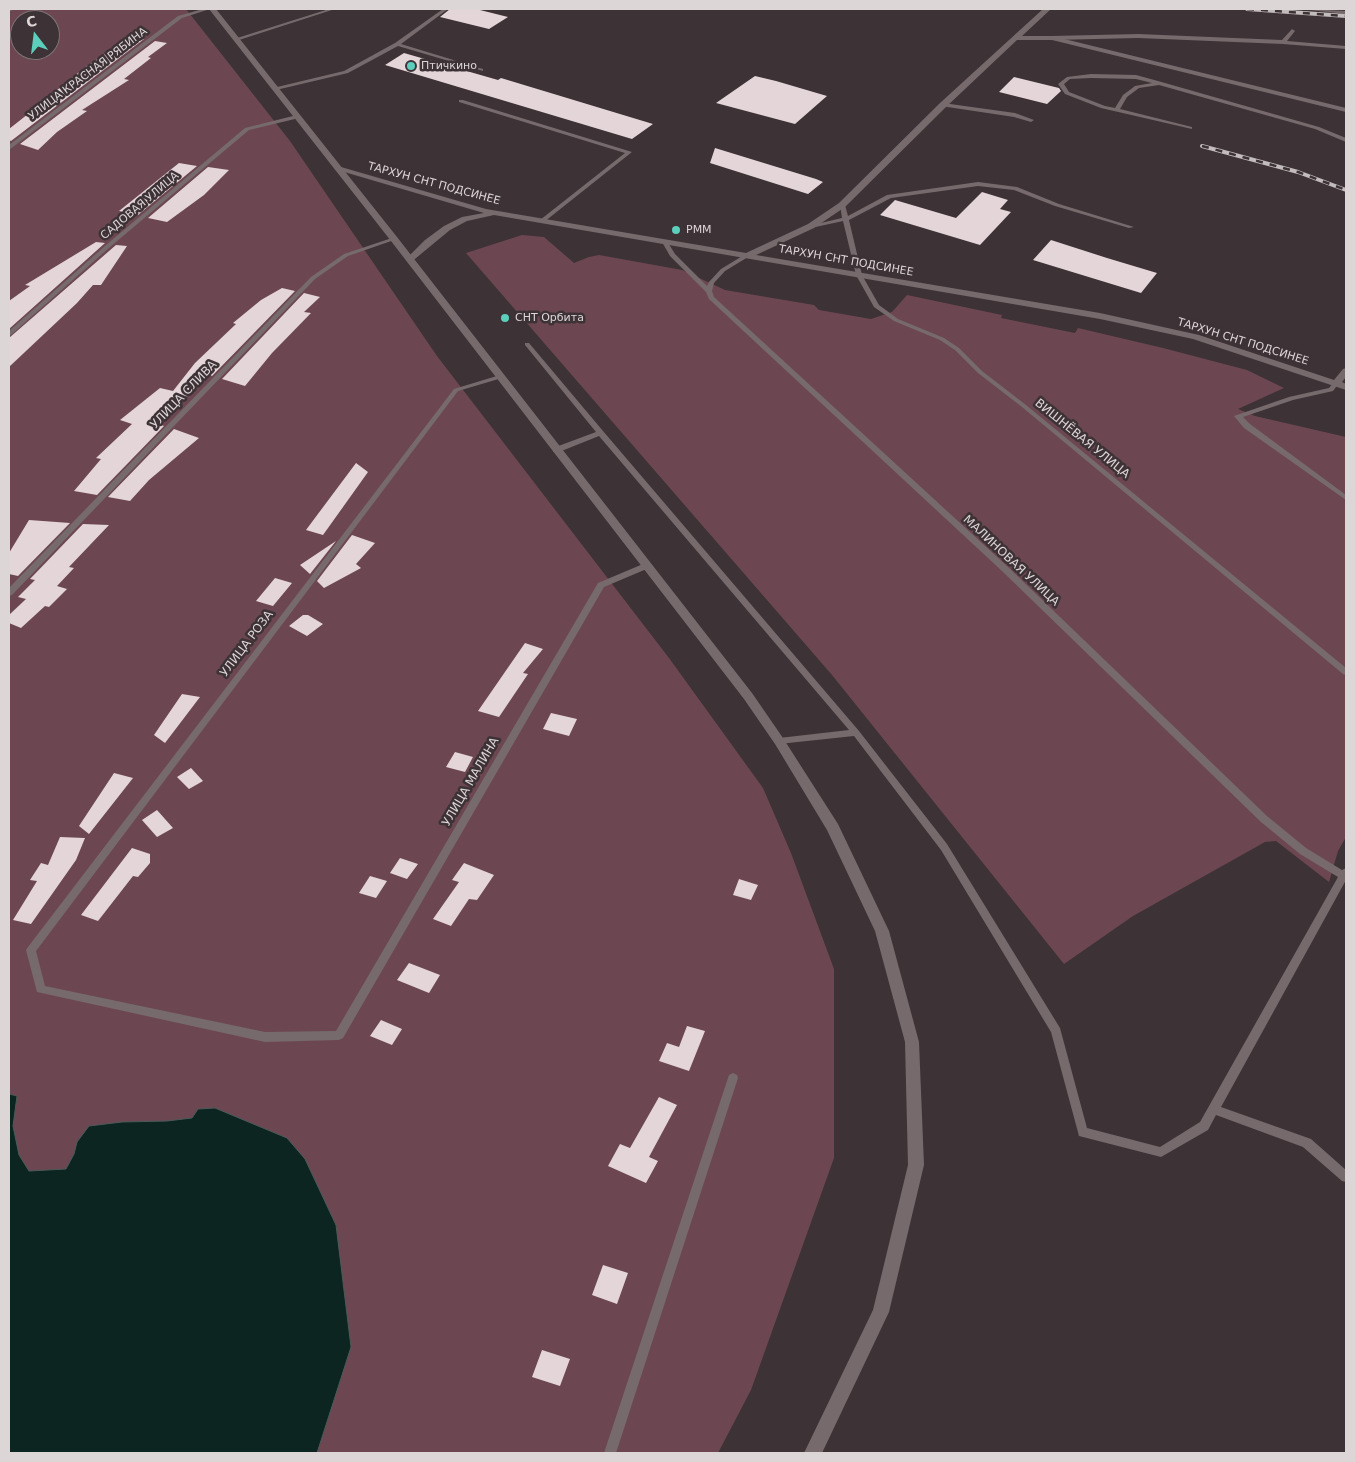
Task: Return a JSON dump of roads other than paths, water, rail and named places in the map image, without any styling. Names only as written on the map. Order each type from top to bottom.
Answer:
[{"type":"street","points":[[212,9],[394,239],[748,696],[779,741],[833,828],[882,932],[912,1042],[916,1164],[880,1312],[814,1453]]},
{"type":"street","points":[[746,256],[811,226],[842,205],[943,104],[1047,9]]},
{"type":"street","points":[[1015,38],[1052,38],[1346,110]]},
{"type":"street","name":"ТАРХУН СНТ ПОДСИНЕЕ","points":[[338,169],[484,211],[1100,316],[1196,337],[1346,386]]},
{"type":"street","points":[[410,260],[428,242],[447,228],[465,219],[505,214]]},
{"type":"street","points":[[1336,383],[1346,371]]},
{"type":"lane","name":"УЛИЦА КРАСНАЯ РЯБИНА","points":[[9,148],[180,17],[208,9]]},
{"type":"lane","points":[[237,39],[333,9]]},
{"type":"lane","points":[[276,88],[346,72],[397,44],[446,9]]},
{"type":"lane","points":[[1309,9],[1346,13]]},
{"type":"lane","points":[[1283,42],[1292,31]]},
{"type":"lane","points":[[1052,38],[1138,36],[1283,42],[1346,48]]},
{"type":"lane","points":[[397,44],[481,70]]},
{"type":"lane","points":[[1190,128],[1117,110],[1068,93],[1061,84],[1069,78],[1136,77],[1307,126],[1346,140]]},
{"type":"lane","points":[[1117,110],[1125,96],[1137,87],[1159,83]]},
{"type":"lane","points":[[461,101],[629,152],[542,221]]},
{"type":"lane","points":[[943,104],[1015,115],[1030,120]]},
{"type":"lane","name":"САДОВАЯ УЛИЦА","points":[[9,334],[108,246],[247,129],[297,116]]},
{"type":"lane","points":[[811,226],[846,219],[889,196],[978,184],[1016,188],[1057,205],[1131,227]]},
{"type":"lane","name":"ВИШНЁВАЯ УЛИЦА","points":[[842,205],[859,275],[880,309],[896,320],[942,340],[957,349],[980,372],[1047,424],[1346,672]]},
{"type":"lane","name":"УЛИЦА СЛИВА","points":[[9,592],[313,278],[346,255],[394,239]]},
{"type":"lane","name":"МАЛИНОВАЯ УЛИЦА","points":[[665,242],[666,247],[677,261],[709,291],[711,298],[1005,569],[1264,819],[1303,851],[1345,874]]},
{"type":"lane","points":[[709,291],[711,283],[723,270],[746,256]]},
{"type":"lane","points":[[528,344],[600,433],[856,732],[944,846],[1056,1031],[1083,1132],[1161,1152],[1204,1126],[1345,874]]},
{"type":"lane","name":"УЛИЦА РОЗА","points":[[339,1035],[265,1037],[41,989],[31,950],[456,390],[500,377]]},
{"type":"lane","points":[[1336,383],[1331,390],[1291,398],[1238,416],[1247,426],[1346,498]]},
{"type":"lane","points":[[556,450],[600,433]]},
{"type":"lane","name":"УЛИЦА МАЛИНА","points":[[339,1035],[601,585],[646,566]]},
{"type":"lane","points":[[779,741],[856,732]]},
{"type":"lane","points":[[610,1453],[733,1078]]},
{"type":"lane","points":[[1214,1109],[1307,1143],[1346,1178]]},
{"type":"railway","points":[[1247,9],[1346,16]]},
{"type":"railway","points":[[1202,146],[1298,172],[1346,190]]},
{"type":"place","name":"Птичкино","points":[[411,66]]},
{"type":"place","name":"РММ","points":[[676,230]]},
{"type":"place","name":"СНТ Орбита","points":[[505,318]]}]
